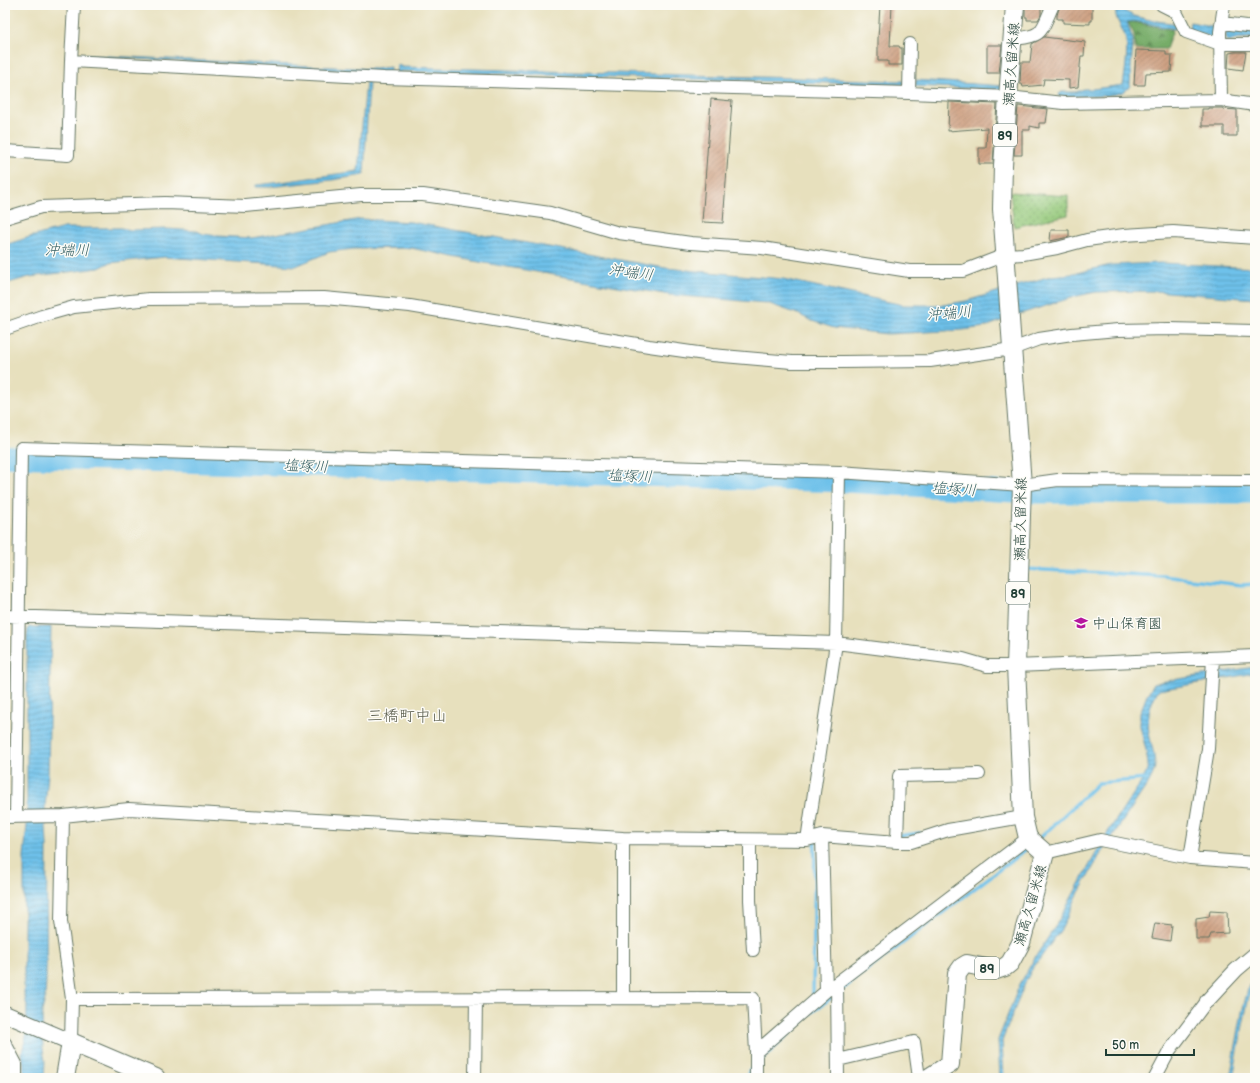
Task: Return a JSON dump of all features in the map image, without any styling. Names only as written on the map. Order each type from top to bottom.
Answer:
[{"type":"main road","name":"瀬高久留米線","points":[[928,1078],[950,1064],[957,974],[962,967],[967,964],[996,970],[1005,968],[1010,963],[1021,943],[1036,844],[1023,817],[1016,666],[1022,485],[1002,209],[1003,165],[1015,5]]},
{"type":"main road","points":[[5,1014],[156,1078]]},
{"type":"main road","points":[[65,1078],[71,1042]]},
{"type":"street","points":[[5,151],[68,154],[70,61],[74,5]]},
{"type":"street","points":[[1013,39],[1030,37],[1038,33],[1053,5]]},
{"type":"street","points":[[1162,5],[1176,12],[1186,32],[1220,44],[1255,44]]},
{"type":"street","points":[[1221,100],[1220,44],[1224,5]]},
{"type":"street","points":[[1222,23],[1255,28]]},
{"type":"street","points":[[909,93],[910,44]]},
{"type":"street","points":[[70,61],[384,78],[909,93],[1009,97],[1063,103],[1221,100],[1255,105]]},
{"type":"street","points":[[5,218],[41,207],[164,203],[246,206],[361,195],[423,195],[550,213],[619,233],[691,243],[762,248],[909,271],[962,271],[1006,260],[1022,254],[1057,248],[1087,240],[1124,235],[1173,232],[1255,238]]},
{"type":"street","points":[[5,329],[74,307],[142,300],[324,298],[410,306],[649,346],[712,355],[792,362],[930,361],[1039,339],[1072,334],[1118,330],[1169,329],[1255,331]]},
{"type":"street","points":[[1023,817],[948,830],[911,842],[897,842],[822,836],[807,840],[623,838],[129,809],[58,817],[15,817],[21,448],[839,472],[1022,485],[1058,480],[1255,481]]},
{"type":"street","points":[[807,840],[836,643],[839,472]]},
{"type":"street","points":[[5,616],[836,643],[963,659],[987,666],[1255,656]]},
{"type":"street","points":[[1190,858],[1208,749],[1213,658]]},
{"type":"street","points":[[897,842],[899,776],[979,774]]},
{"type":"street","points":[[58,817],[61,921],[72,999],[71,1042]]},
{"type":"street","points":[[822,836],[826,991]]},
{"type":"street","points":[[623,838],[623,998]]},
{"type":"street","points":[[750,840],[750,900],[753,950]]},
{"type":"street","points":[[756,1052],[826,991],[1036,844],[1100,840],[1190,858],[1255,863]]},
{"type":"street","points":[[1155,1078],[1170,1050],[1207,1000],[1236,970],[1255,954]]},
{"type":"street","points":[[837,983],[838,1078]]},
{"type":"street","points":[[475,1078],[476,998]]},
{"type":"street","points":[[72,999],[753,998],[756,1078]]},
{"type":"street","points":[[838,1060],[914,1042],[919,1078]]},
{"type":"street","points":[[5,1044],[16,1064],[16,1078]]},
{"type":"green space","points":[[1128,22],[1173,30],[1166,49],[1135,49],[1134,34]]},
{"type":"green space","points":[[1010,192],[1068,196],[1068,215],[1014,227]]},
{"type":"water","points":[[1116,5],[1122,5],[1122,9],[1133,16],[1177,24],[1176,29],[1134,21],[1127,22],[1133,40],[1130,85],[1128,89],[1122,93],[1115,94],[1060,97],[1059,94],[1062,92],[1076,92],[1084,89],[1123,85],[1127,45],[1123,31],[1117,20],[1115,11]]},
{"type":"water","points":[[1190,22],[1216,27],[1216,39],[1189,29]]},
{"type":"water","points":[[1226,29],[1255,32],[1255,38],[1228,41],[1226,40]]},
{"type":"water","points":[[66,55],[375,69],[390,67],[390,73]]},
{"type":"water","points":[[397,65],[401,67],[904,81],[904,85],[400,71],[400,73],[396,72]]},
{"type":"water","points":[[916,80],[1004,86],[1002,90],[915,86]]},
{"type":"water","points":[[366,81],[369,82],[364,175],[269,187],[255,187],[256,185],[358,171]]},
{"type":"water","name":"沖端川","points":[[361,219],[411,222],[665,268],[783,279],[903,305],[943,305],[966,301],[1051,276],[1072,274],[1111,265],[1162,263],[1255,268],[1255,299],[1155,291],[1096,292],[1077,296],[985,327],[963,330],[887,334],[834,328],[767,303],[670,295],[479,262],[411,248],[353,249],[329,252],[296,266],[164,257],[109,263],[99,268],[29,277],[5,284],[5,245],[64,228],[121,228],[131,230],[167,229],[197,231],[203,234],[218,236],[252,238]]},
{"type":"water","points":[[51,627],[48,774],[45,807],[47,846],[46,978],[45,999],[42,1011],[43,1050],[45,1061],[44,1078],[25,1078],[22,1052],[26,1037],[27,1006],[24,993],[24,856],[27,825],[27,637],[28,628]]},
{"type":"water","points":[[1255,667],[1255,673],[1159,690],[1156,693],[1148,718],[1149,733],[1155,764],[1153,773],[1149,782],[1100,855],[1077,896],[1062,928],[1031,971],[1002,1041],[1004,1078],[1000,1078],[998,1040],[1019,986],[1034,959],[1055,927],[1108,832],[1148,770],[1146,750],[1140,726],[1140,713],[1147,695],[1154,684],[1160,682]]},
{"type":"water","points":[[1249,985],[1252,985],[1233,1078],[1230,1078],[1242,1012]]},
{"type":"building","points":[[880,5],[892,5],[890,46],[899,46],[902,48],[902,65],[888,65],[888,61],[878,61]]},
{"type":"building","points":[[1025,5],[1041,5],[1041,15],[1038,20],[1027,20],[1027,17],[1025,17]]},
{"type":"building","points":[[1060,5],[1092,5],[1092,21],[1090,21],[1090,24],[1063,23],[1063,19],[1057,19]]},
{"type":"building","points":[[1044,37],[1085,42],[1084,56],[1081,56],[1078,87],[1069,88],[1069,80],[1044,79],[1043,85],[1023,87],[1022,84],[1020,84],[1021,62],[1030,62],[1032,44]]},
{"type":"building","points":[[987,45],[1002,45],[999,73],[987,73]]},
{"type":"building","points":[[1136,50],[1166,51],[1166,55],[1172,55],[1171,72],[1146,73],[1145,85],[1134,85]]},
{"type":"building","points":[[1246,52],[1243,70],[1228,68],[1229,53]]},
{"type":"building","points":[[711,99],[732,101],[723,223],[702,222]]},
{"type":"building","points":[[949,102],[997,104],[993,164],[979,164],[979,148],[986,148],[987,128],[948,131]]},
{"type":"building","points":[[1018,106],[1048,109],[1046,123],[1039,123],[1039,128],[1030,126],[1030,130],[1022,130],[1022,155],[1014,155]]},
{"type":"building","points":[[1202,109],[1237,110],[1237,136],[1224,136],[1224,126],[1202,126]]},
{"type":"building","points":[[1051,230],[1069,230],[1069,237],[1050,241]]},
{"type":"building","points":[[1210,911],[1227,912],[1228,933],[1211,934],[1209,939],[1196,939],[1196,919],[1209,917]]},
{"type":"building","points":[[1155,923],[1172,925],[1170,941],[1152,938]]},
{"type":"waterway","name":"塩塚川","points":[[5,457],[845,482],[1030,493],[1255,493]]},
{"type":"waterway","points":[[1025,569],[1163,576],[1242,585],[1255,584]]},
{"type":"waterway","points":[[1039,839],[1098,783],[1147,779]]},
{"type":"waterway","points":[[898,836],[920,833]]},
{"type":"waterway","points":[[813,998],[815,840]]},
{"type":"waterway","points":[[840,991],[1029,847]]},
{"type":"waterway","points":[[759,1062],[812,1012],[835,995]]},
{"type":"waterway","points":[[749,1078],[749,1071],[753,1068]]},
{"type":"place","name":"中山保育園","points":[[1081,623]]},
{"type":"district","name":"三橋町中山","points":[[407,715]]}]
